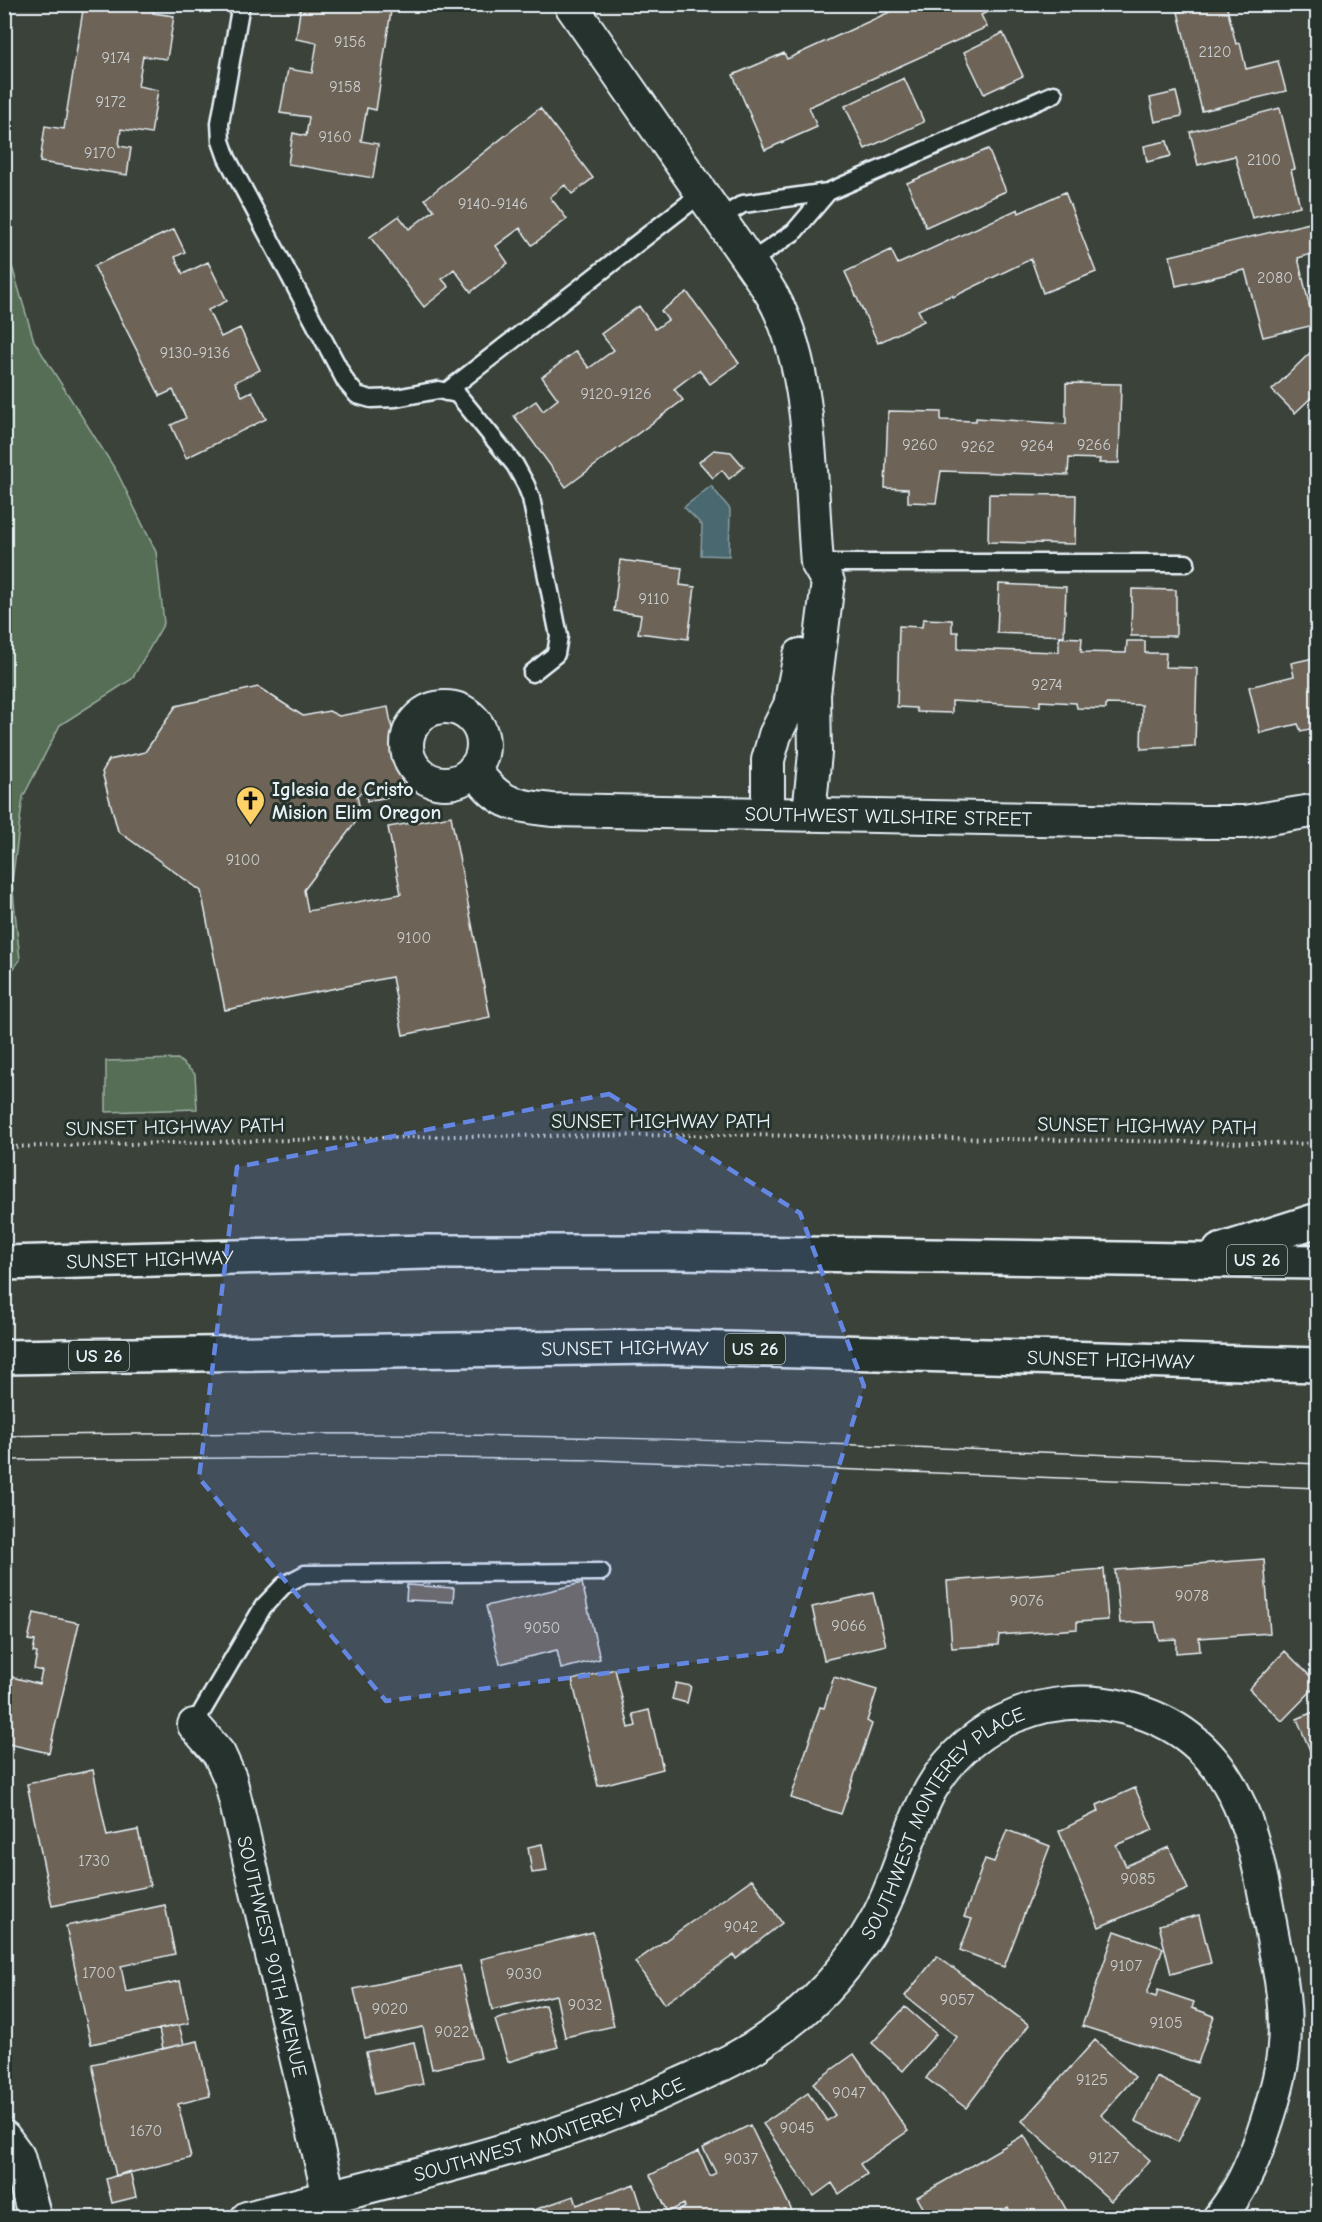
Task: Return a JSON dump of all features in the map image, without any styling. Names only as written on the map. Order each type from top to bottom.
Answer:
[{"type":"highway","points":[[1196,1258],[1317,1220]]},
{"type":"highway","name":"SUNSET HIGHWAY","points":[[4,1263],[427,1252],[675,1252],[1196,1258]]},
{"type":"highway","name":"US 26","points":[[1196,1258],[1317,1262]]},
{"type":"highway","name":"SUNSET HIGHWAY","points":[[4,1357],[655,1347],[1317,1365]]},
{"type":"street","points":[[570,4],[750,262],[780,308],[791,337],[806,429],[817,563],[828,582],[814,694],[815,753],[809,814]]},
{"type":"street","points":[[768,813],[768,760],[798,676],[809,582],[817,563]]},
{"type":"street","name":"SOUTHWEST WILSHIRE STREET","points":[[474,769],[495,796],[521,806],[552,810],[1234,822],[1283,817],[1317,810]]},
{"type":"street","name":"SOUTHWEST MONTEREY PLACE","points":[[247,2217],[521,2145],[630,2108],[734,2059],[769,2038],[829,1986],[854,1954],[894,1885],[931,1790],[955,1756],[988,1729],[1016,1715],[1046,1706],[1088,1702],[1108,1704],[1149,1715],[1186,1735],[1216,1764],[1239,1799],[1253,1839],[1285,2002],[1284,2059],[1280,2086],[1247,2178],[1219,2217]]},
{"type":"street","name":"SOUTHWEST 90TH AVENUE","points":[[194,1725],[219,1754],[230,1778],[329,2196]]},
{"type":"street","points":[[4,2137],[18,2156],[35,2217]]},
{"type":"lane","points":[[241,4],[220,123],[221,141],[227,158],[346,382],[357,394],[371,399],[396,398],[438,390],[457,394],[515,465],[531,498],[559,636],[556,654],[532,673]]},
{"type":"lane","points":[[720,218],[743,204],[828,192],[1054,94]]},
{"type":"lane","points":[[750,262],[794,232],[828,192]]},
{"type":"lane","points":[[446,392],[702,193]]},
{"type":"lane","points":[[817,563],[1186,563]]},
{"type":"lane","points":[[194,1725],[263,1607],[284,1585],[305,1574],[601,1572]]},
{"type":"path","name":"SUNSET HIGHWAY PATH","points":[[4,1147],[445,1137],[723,1135],[1317,1144]]},
{"type":"highlighted area","points":[[609,1094],[800,1213],[864,1386],[781,1651],[386,1701],[199,1478],[237,1167]]},
{"type":"green space","points":[[6,5],[12,117],[6,246],[34,341],[117,472],[156,552],[164,623],[132,679],[60,725],[23,797],[12,882],[20,960],[5,980]]},
{"type":"green space","points":[[178,1059],[195,1074],[197,1109],[106,1112],[106,1061]]},
{"type":"water","points":[[711,486],[730,509],[729,556],[701,555],[702,525],[684,507]]},
{"type":"building","points":[[84,4],[154,4],[153,13],[174,16],[167,59],[143,56],[138,86],[158,90],[151,134],[121,129],[119,146],[131,148],[127,175],[40,162],[45,126],[64,129]]},
{"type":"building","points":[[301,4],[392,4],[376,110],[367,108],[361,141],[378,144],[373,178],[288,164],[293,133],[306,136],[309,117],[280,113],[288,69],[312,73],[317,43],[296,39]]},
{"type":"building","points":[[907,4],[1004,4],[981,15],[987,27],[809,107],[817,127],[765,150],[733,75],[784,53],[787,59]]},
{"type":"building","points":[[1209,4],[1226,4],[1236,44],[1240,43],[1246,69],[1278,61],[1286,91],[1202,111],[1178,12]]},
{"type":"building","points":[[1003,33],[1023,76],[984,94],[964,52]]},
{"type":"building","points":[[904,78],[924,122],[865,149],[845,106]]},
{"type":"building","points":[[1176,92],[1182,116],[1155,122],[1150,98]]},
{"type":"building","points":[[540,108],[593,178],[572,194],[565,185],[550,197],[567,219],[532,245],[520,228],[496,246],[508,263],[471,292],[454,269],[442,279],[449,287],[424,307],[370,237],[399,216],[409,229],[434,210],[425,199]]},
{"type":"building","points":[[1280,108],[1295,169],[1291,170],[1300,206],[1252,218],[1235,156],[1198,165],[1190,132]]},
{"type":"building","points":[[1167,141],[1171,156],[1147,162],[1144,146]]},
{"type":"building","points":[[988,149],[1006,191],[926,227],[907,183]]},
{"type":"building","points":[[1065,192],[1096,272],[1043,293],[1031,259],[953,297],[952,295],[918,310],[924,321],[878,343],[845,272],[891,250],[898,264],[1018,209],[1019,213]]},
{"type":"building","points":[[1314,222],[1318,252],[1298,258],[1314,325],[1263,337],[1245,270],[1176,286],[1170,256]]},
{"type":"building","points":[[174,229],[185,252],[175,257],[183,274],[208,262],[227,301],[208,310],[221,337],[240,328],[260,370],[235,382],[242,396],[252,391],[266,419],[186,458],[171,425],[186,418],[173,390],[160,396],[94,266]]},
{"type":"building","points":[[687,292],[739,363],[710,384],[699,370],[674,389],[683,400],[566,487],[514,416],[536,401],[543,411],[558,399],[542,377],[576,351],[589,368],[614,350],[601,334],[639,306],[655,329],[668,320],[661,311]]},
{"type":"building","points":[[1318,345],[1318,391],[1295,413],[1272,390]]},
{"type":"building","points":[[1066,383],[1121,384],[1119,463],[1099,463],[1100,459],[1069,458],[1068,475],[941,471],[936,503],[908,502],[908,489],[885,488],[888,411],[941,412],[941,420],[976,421],[976,418],[1066,424]]},
{"type":"building","points":[[714,450],[731,452],[744,467],[729,479],[722,470],[713,478],[699,462]]},
{"type":"building","points":[[989,494],[1076,495],[1075,544],[988,542]]},
{"type":"building","points":[[620,560],[682,568],[680,585],[695,587],[688,639],[638,633],[641,615],[614,611]]},
{"type":"building","points":[[999,584],[1066,587],[1064,636],[997,633]]},
{"type":"building","points":[[1132,589],[1176,590],[1176,636],[1131,636]]},
{"type":"building","points":[[923,619],[952,620],[952,632],[958,632],[958,649],[1059,652],[1059,637],[1082,638],[1081,652],[1126,653],[1127,641],[1145,641],[1145,653],[1166,653],[1165,667],[1197,668],[1195,746],[1141,749],[1142,705],[1106,704],[1106,709],[1077,708],[1076,703],[1040,701],[1040,706],[952,701],[952,713],[917,712],[916,708],[897,707],[899,626],[922,627]]},
{"type":"building","points":[[1318,657],[1318,727],[1301,731],[1298,724],[1260,733],[1249,687],[1294,676],[1291,663]]},
{"type":"building","points":[[258,687],[303,716],[329,711],[339,716],[388,707],[404,794],[367,801],[365,789],[357,796],[361,815],[304,890],[308,911],[401,894],[388,827],[451,816],[490,1017],[403,1035],[392,977],[225,1010],[201,891],[118,831],[102,772],[109,760],[145,752],[176,706]]},
{"type":"building","points":[[1264,1559],[1270,1633],[1199,1638],[1200,1651],[1176,1653],[1176,1639],[1159,1640],[1155,1622],[1120,1623],[1115,1570]]},
{"type":"building","points":[[1104,1569],[1108,1620],[1077,1622],[1077,1629],[999,1635],[998,1645],[952,1648],[947,1581]]},
{"type":"building","points":[[582,1583],[600,1659],[561,1669],[557,1650],[500,1664],[486,1606]]},
{"type":"building","points":[[407,1585],[454,1588],[453,1602],[406,1600]]},
{"type":"building","points":[[873,1593],[886,1645],[824,1660],[812,1607]]},
{"type":"building","points":[[34,1613],[79,1623],[49,1753],[4,1743],[4,1675],[39,1684],[42,1671],[34,1669],[37,1653],[33,1652],[35,1641],[28,1640]]},
{"type":"building","points":[[1285,1651],[1318,1684],[1282,1721],[1249,1689]]},
{"type":"building","points":[[615,1669],[629,1728],[636,1726],[633,1714],[649,1710],[663,1769],[598,1786],[572,1680]]},
{"type":"building","points":[[834,1677],[877,1690],[867,1721],[872,1724],[841,1814],[791,1798],[820,1707],[824,1708]]},
{"type":"building","points":[[676,1683],[691,1686],[687,1703],[672,1699]]},
{"type":"building","points":[[1318,1710],[1318,1765],[1316,1765],[1297,1719]]},
{"type":"building","points":[[93,1770],[107,1836],[138,1830],[150,1886],[52,1906],[27,1784]]},
{"type":"building","points":[[1135,1788],[1153,1830],[1116,1845],[1126,1866],[1169,1847],[1188,1889],[1099,1927],[1059,1831],[1099,1811],[1097,1805]]},
{"type":"building","points":[[1007,1830],[1050,1846],[1004,1967],[960,1950],[972,1919],[964,1917],[985,1859],[994,1862]]},
{"type":"building","points":[[542,1844],[547,1871],[532,1873],[528,1847]]},
{"type":"building","points":[[752,1879],[782,1923],[736,1959],[734,1955],[664,2004],[635,1962]]},
{"type":"building","points":[[165,1905],[175,1954],[121,1966],[126,1992],[180,1981],[189,2023],[91,2044],[66,1926]]},
{"type":"building","points":[[1199,1915],[1211,1963],[1171,1974],[1159,1925]]},
{"type":"building","points":[[1115,1931],[1163,1948],[1147,1994],[1156,1997],[1158,1990],[1194,2002],[1192,2008],[1214,2016],[1198,2063],[1082,2026]]},
{"type":"building","points":[[593,1932],[614,2026],[565,2037],[556,1995],[492,2010],[481,1959]]},
{"type":"building","points":[[937,1956],[1029,2025],[966,2108],[926,2078],[957,2037],[905,1996]]},
{"type":"building","points":[[460,1966],[481,2058],[432,2069],[423,2027],[365,2039],[354,1989]]},
{"type":"building","points":[[545,2005],[558,2047],[508,2062],[495,2020]]},
{"type":"building","points":[[905,2007],[936,2034],[903,2071],[872,2043]]},
{"type":"building","points":[[179,2025],[184,2044],[163,2049],[159,2029]]},
{"type":"building","points":[[1095,2040],[1135,2077],[1101,2115],[1150,2160],[1111,2201],[1022,2121]]},
{"type":"building","points":[[198,2041],[210,2096],[178,2104],[191,2158],[116,2176],[92,2064]]},
{"type":"building","points":[[414,2042],[423,2084],[375,2094],[366,2052]]},
{"type":"building","points":[[854,2054],[908,2131],[860,2164],[867,2174],[839,2194],[832,2183],[814,2196],[763,2124],[808,2093],[827,2121],[835,2115],[813,2083]]},
{"type":"building","points":[[1157,2077],[1200,2098],[1178,2142],[1135,2121]]},
{"type":"building","points":[[750,2125],[793,2213],[783,2218],[667,2218],[685,2207],[684,2204],[668,2212],[650,2175],[699,2151],[710,2176],[716,2173],[703,2148]]},
{"type":"building","points":[[1024,2135],[1071,2218],[1013,2218],[1008,2207],[990,2218],[929,2218],[917,2197]]},
{"type":"building","points":[[130,2171],[136,2197],[112,2203],[106,2179]]},
{"type":"building","points":[[634,2184],[645,2218],[533,2218],[531,2211],[574,2196],[577,2205]]},
{"type":"tram line","points":[[4,1436],[333,1434],[661,1439],[1318,1464]]},
{"type":"tram line","points":[[4,1460],[365,1457],[598,1460],[1318,1488]]},
{"type":"place","name":"Iglesia de Cristo Mision Elim Oregon","points":[[251,826]]}]
